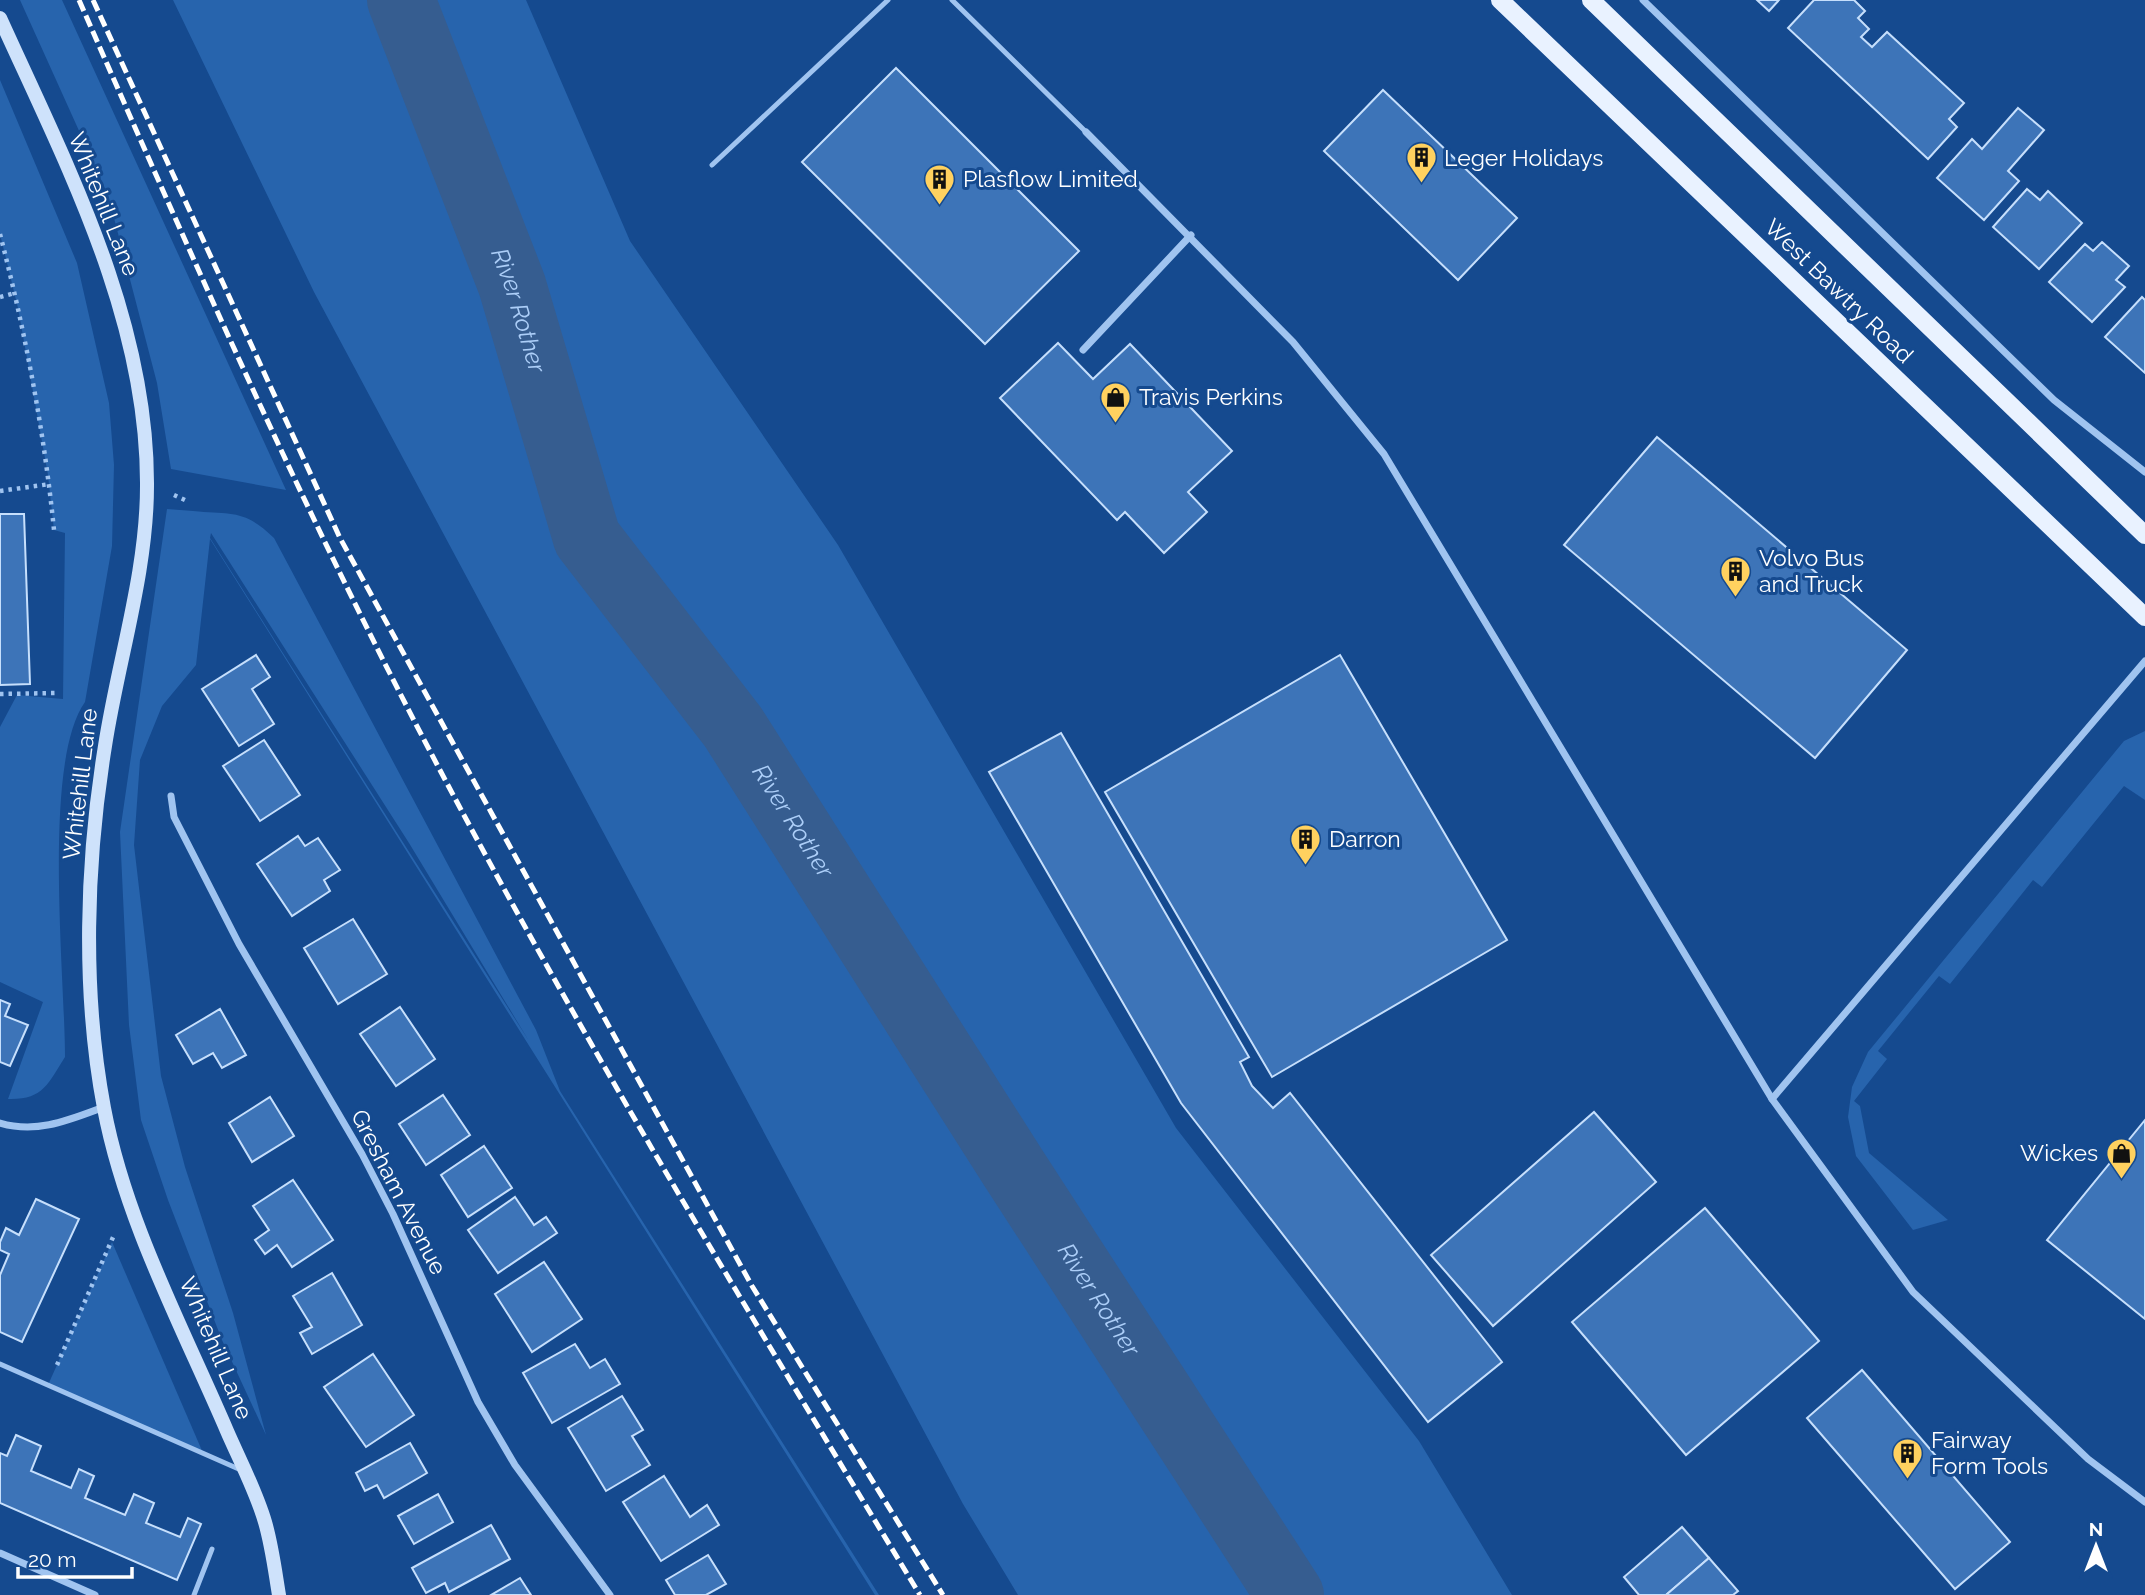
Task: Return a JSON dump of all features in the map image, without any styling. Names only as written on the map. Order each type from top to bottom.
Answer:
[{"type":"main road","name":"West Bawtry Road","points":[[1500,0],[2145,617]]},
{"type":"main road","name":"West Bawtry Road","points":[[1591,0],[2145,535]]},
{"type":"main road","name":"Whitehill Lane","points":[[0,18],[78,192],[105,262],[126,329],[144,440],[147,487],[141,546],[94,819],[91,926],[93,1013],[104,1107],[130,1200],[265,1520],[279,1595]]},
{"type":"street","points":[[1643,0],[2054,400],[2145,472]]},
{"type":"street","points":[[1086,132],[1192,236],[1293,342],[1384,454],[1772,1099],[1913,1292],[2088,1459],[2145,1502]]},
{"type":"street","points":[[1083,350],[1192,236]]},
{"type":"street","points":[[1772,1099],[2145,661]]},
{"type":"street","name":"Gresham Avenue","points":[[171,796],[174,817],[239,944],[362,1154],[393,1214],[478,1402],[515,1465],[610,1595]]},
{"type":"street","points":[[0,1123],[15,1128],[53,1126],[104,1107]]},
{"type":"street","points":[[0,1553],[95,1595]]},
{"type":"lane","points":[[712,165],[888,0]]},
{"type":"lane","points":[[952,0],[1086,132]]},
{"type":"lane","points":[[0,1364],[244,1471]]},
{"type":"lane","points":[[194,1595],[212,1549]]},
{"type":"path","points":[[0,234],[15,293],[50,484],[54,530]]},
{"type":"path","points":[[0,297],[15,293]]},
{"type":"path","points":[[0,491],[50,484]]},
{"type":"path","points":[[0,694],[57,693]]},
{"type":"path","points":[[48,1385],[130,1200]]},
{"type":"shaded area","points":[[20,0],[62,0],[286,490],[171,469],[157,383],[108,195]]},
{"type":"shaded area","points":[[173,0],[526,0],[630,241],[838,545],[1176,1128],[1419,1441],[1512,1595],[1018,1595],[963,1504],[314,292]]},
{"type":"shaded area","points":[[0,80],[77,263],[109,403],[114,465],[112,546],[85,702],[72,731],[64,771],[60,819],[60,925],[65,1057],[43,1088],[20,1099],[8,1099],[43,1002],[0,982],[0,727],[17,695],[63,699],[65,533],[54,530],[48,475],[18,308],[0,234]]},
{"type":"shaded area","points":[[167,509],[237,515],[254,522],[274,538],[536,1030],[560,1091],[879,1595],[875,1595],[210,539],[196,665],[162,706],[140,760],[134,845],[161,1076],[185,1167],[233,1313],[266,1435],[222,1340],[168,1200],[141,1120],[129,1025],[120,832]],"holes":[[[211,533],[409,843],[529,1041],[210,538]]]},
{"type":"shaded area","points":[[2145,731],[2145,800],[2124,786],[2042,887],[2033,880],[1950,984],[1939,976],[1878,1051],[1887,1059],[1854,1101],[1860,1106],[1869,1153],[1948,1220],[1913,1230],[1856,1156],[1848,1117],[1852,1087],[1868,1052],[2124,741]]},
{"type":"shaded area","points":[[112,1242],[203,1453],[48,1385]]},
{"type":"building","points":[[1757,0],[1779,0],[1769,11]]},
{"type":"building","points":[[1814,0],[1854,0],[1865,11],[1858,18],[1869,29],[1861,37],[1872,47],[1887,32],[1964,103],[1949,119],[1957,127],[1928,159],[1788,28]]},
{"type":"building","name":"Plasflow Limited","points":[[896,68],[1079,251],[985,344],[802,162]]},
{"type":"building","name":"Leger Holidays","points":[[1383,90],[1517,218],[1458,280],[1324,151]]},
{"type":"building","points":[[2018,108],[2044,130],[2008,171],[2019,181],[1984,220],[1937,178],[1972,139],[1982,149]]},
{"type":"building","points":[[2027,189],[2040,200],[2048,191],[2082,223],[2039,269],[1993,227]]},
{"type":"building","points":[[2102,242],[2129,266],[2116,280],[2125,287],[2092,322],[2049,282],[2085,244],[2093,251]]},
{"type":"building","points":[[2142,297],[2145,300],[2145,373],[2105,337]]},
{"type":"building","name":"Travis Perkins","points":[[1058,343],[1093,379],[1130,344],[1232,451],[1188,492],[1207,512],[1164,553],[1125,512],[1117,520],[1000,398]]},
{"type":"building","name":"Volvo Bus and Truck","points":[[1657,437],[1907,650],[1815,758],[1564,545]]},
{"type":"building","points":[[0,514],[24,514],[30,684],[0,685]]},
{"type":"building","points":[[256,655],[270,677],[252,689],[274,724],[239,746],[202,689]]},
{"type":"building","name":"Darron","points":[[1340,655],[1507,940],[1272,1077],[1105,792]]},
{"type":"building","points":[[1061,733],[1249,1057],[1240,1062],[1252,1086],[1273,1108],[1290,1093],[1502,1362],[1428,1422],[1181,1103],[989,772]]},
{"type":"building","points":[[264,740],[300,795],[260,821],[223,766]]},
{"type":"building","points":[[298,836],[305,846],[318,838],[340,870],[324,880],[330,891],[292,916],[257,864]]},
{"type":"building","points":[[353,919],[387,974],[338,1004],[304,948]]},
{"type":"building","points":[[0,1000],[10,1004],[5,1016],[28,1025],[10,1066],[0,1062]]},
{"type":"building","points":[[400,1007],[435,1059],[396,1086],[360,1034]]},
{"type":"building","points":[[220,1009],[246,1055],[222,1068],[213,1053],[193,1064],[176,1035]]},
{"type":"building","points":[[443,1095],[470,1135],[426,1165],[399,1124]]},
{"type":"building","points":[[270,1097],[294,1136],[252,1162],[229,1123]]},
{"type":"building","points":[[1594,1112],[1656,1182],[1493,1326],[1431,1255]]},
{"type":"building","name":"Wickes","points":[[2145,1120],[2145,1319],[2047,1240]]},
{"type":"building","points":[[484,1146],[512,1188],[468,1217],[441,1175]]},
{"type":"building","points":[[293,1180],[333,1240],[292,1267],[277,1245],[265,1254],[255,1240],[269,1230],[253,1206]]},
{"type":"building","points":[[515,1197],[534,1225],[546,1217],[557,1233],[498,1273],[468,1230]]},
{"type":"building","points":[[36,1199],[79,1219],[22,1342],[0,1332],[0,1275],[9,1254],[0,1250],[0,1242],[6,1228],[19,1235]]},
{"type":"building","points":[[1705,1208],[1819,1341],[1686,1455],[1572,1322]]},
{"type":"building","points":[[544,1262],[582,1319],[532,1352],[495,1294]]},
{"type":"building","points":[[332,1273],[362,1325],[312,1354],[300,1333],[312,1327],[293,1296]]},
{"type":"building","points":[[575,1344],[590,1368],[605,1359],[620,1384],[552,1423],[523,1373]]},
{"type":"building","points":[[373,1354],[414,1415],[366,1447],[324,1387]]},
{"type":"building","name":"Fairway Form Tools","points":[[1862,1370],[2010,1542],[1955,1589],[1807,1418]]},
{"type":"building","points":[[622,1396],[643,1430],[632,1436],[650,1465],[606,1491],[568,1428]]},
{"type":"building","points":[[16,1435],[41,1446],[31,1471],[71,1488],[79,1469],[94,1476],[85,1498],[125,1515],[134,1494],[154,1503],[146,1523],[180,1537],[188,1518],[201,1524],[177,1580],[0,1503],[0,1453],[7,1456]]},
{"type":"building","points":[[410,1443],[427,1473],[384,1498],[377,1485],[365,1491],[356,1473]]},
{"type":"building","points":[[664,1476],[690,1517],[707,1505],[719,1525],[661,1561],[623,1502]]},
{"type":"building","points":[[438,1494],[453,1522],[414,1544],[398,1516]]},
{"type":"building","points":[[491,1525],[510,1559],[449,1592],[445,1583],[426,1593],[412,1568]]},
{"type":"building","points":[[1682,1527],[1709,1558],[1666,1595],[1639,1595],[1624,1577]]},
{"type":"building","points":[[708,1555],[726,1584],[706,1595],[675,1595],[666,1580]]},
{"type":"building","points":[[1709,1558],[1738,1591],[1733,1595],[1666,1595]]},
{"type":"building","points":[[520,1578],[531,1595],[491,1595]]},
{"type":"waterway","name":"River Rother","points":[[401,0],[512,285],[587,538],[733,727],[1014,1169],[1290,1595]]},
{"type":"railway","points":[[79,0],[298,486],[441,772],[614,1084],[920,1595]]},
{"type":"railway","points":[[93,0],[340,538],[752,1286],[943,1595]]},
{"type":"place","name":"Leger Holidays","points":[[1421,185]]},
{"type":"place","name":"Plasflow Limited","points":[[940,206]]},
{"type":"place","name":"Travis Perkins","points":[[1116,424]]},
{"type":"place","name":"Volvo Bus and Truck","points":[[1736,598]]},
{"type":"place","name":"Darron","points":[[1306,866]]},
{"type":"place","name":"Wickes","points":[[2121,1180]]},
{"type":"place","name":"Fairway Form Tools","points":[[1908,1480]]}]
